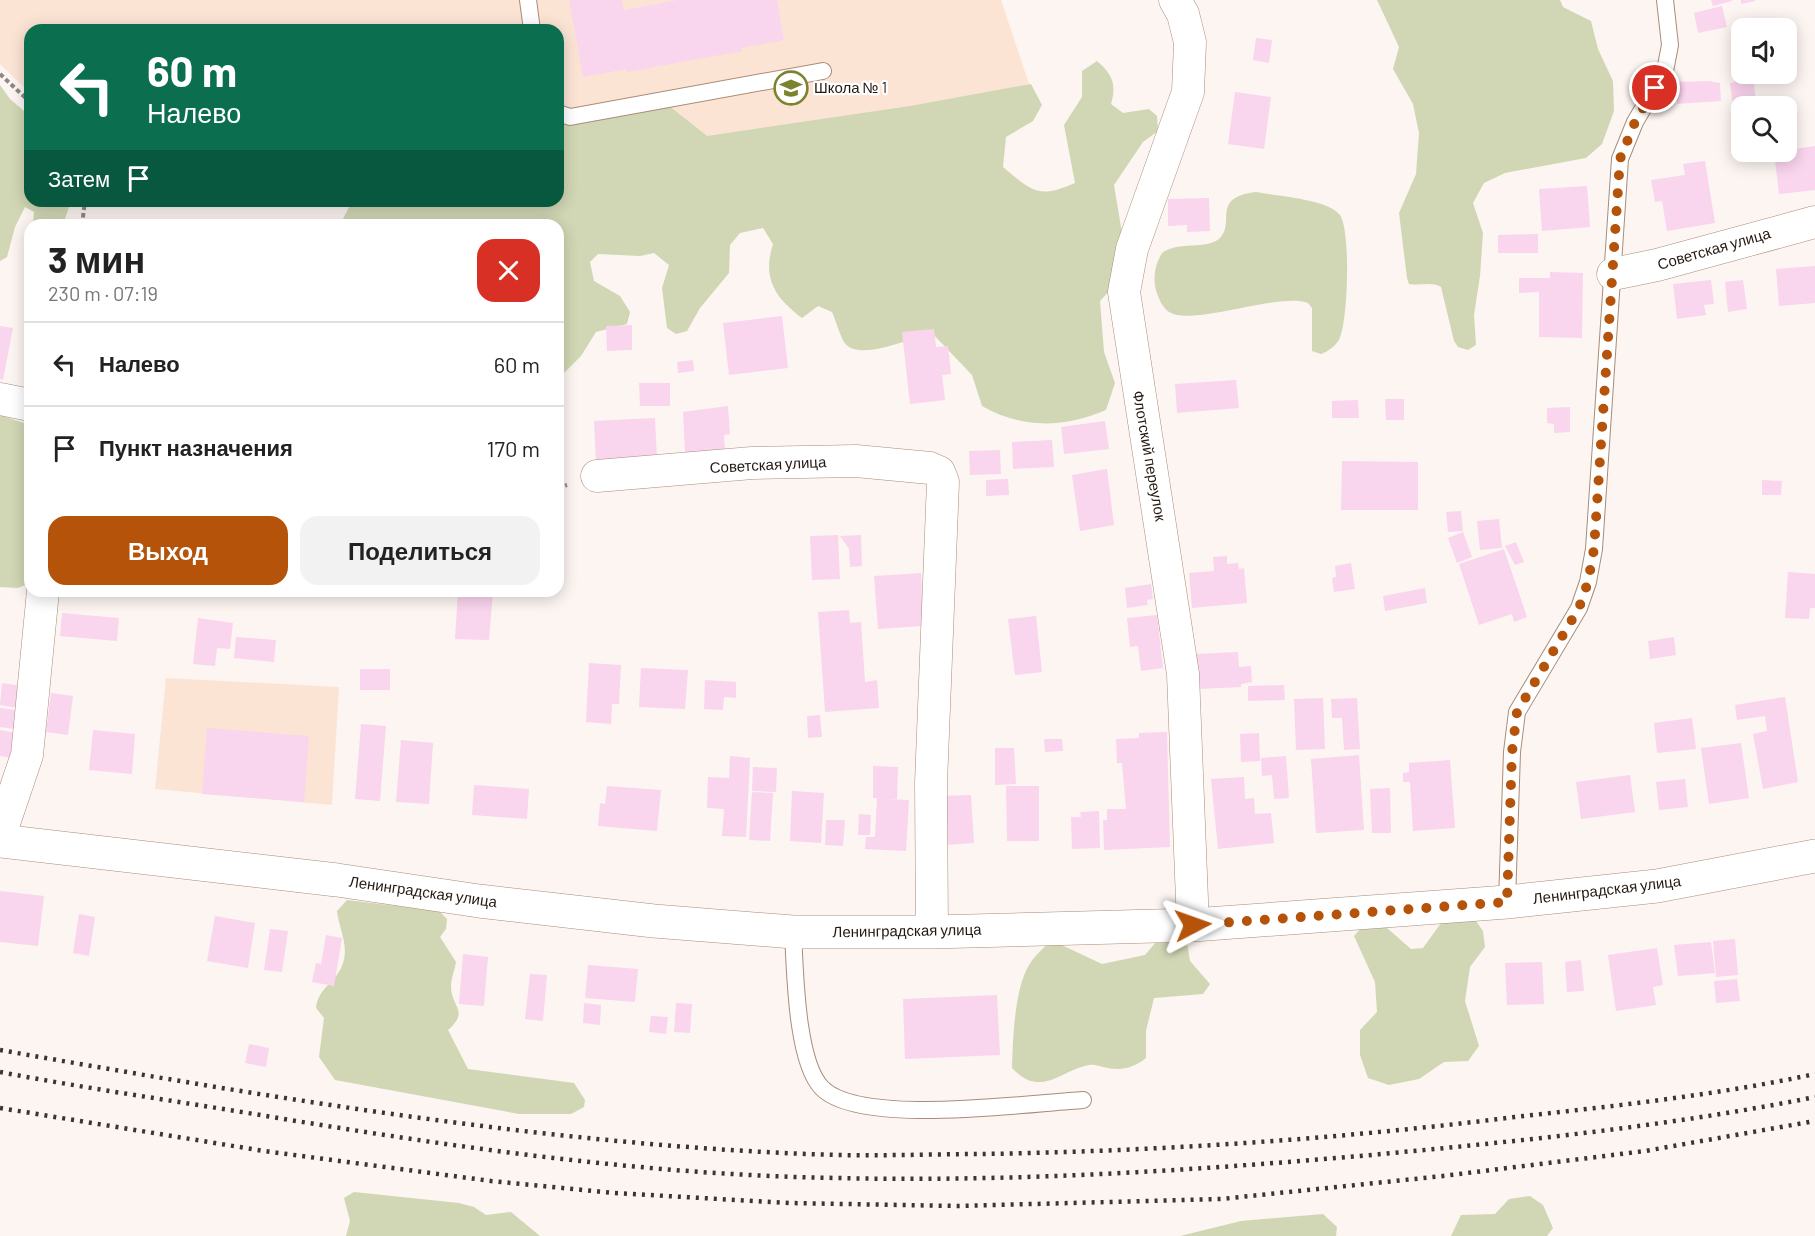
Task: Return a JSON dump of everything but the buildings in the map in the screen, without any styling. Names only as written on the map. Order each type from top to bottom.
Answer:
[{"type":"main road","name":"Ленинградская улица","points":[[0,841],[337,880],[502,904],[654,921],[793,932],[932,932],[1193,925],[1507,902],[1657,886],[1815,856]]},
{"type":"street","name":"Флотский переулок","points":[[1175,0],[1183,14],[1190,42],[1188,92],[1132,249],[1124,292],[1183,674],[1193,925]]},
{"type":"street","name":"Советская улица","points":[[1613,274],[1657,265],[1815,222]]},
{"type":"street","points":[[0,399],[24,404]]},
{"type":"street","name":"Советская улица","points":[[597,477],[752,464],[856,461],[930,468],[939,472],[943,482],[931,783],[932,932]]},
{"type":"street","points":[[0,835],[27,755],[42,597]]},
{"type":"lane","points":[[528,0],[531,24]]},
{"type":"lane","points":[[1507,902],[1512,752],[1517,712],[1579,608],[1592,560],[1620,159],[1635,122],[1665,71],[1671,45],[1665,0]]},
{"type":"lane","points":[[564,116],[570,117],[823,71]]},
{"type":"lane","points":[[793,932],[796,998],[804,1052],[822,1088],[850,1104],[908,1111],[1083,1100]]},
{"type":"path","points":[[0,74],[24,96]]},
{"type":"shaded area","name":"Школа № 1","points":[[0,0],[1001,0],[1030,87],[564,173],[564,24],[24,24],[24,87],[0,64]]},
{"type":"shaded area","points":[[166,678],[339,687],[332,805],[155,789]]},
{"type":"green space","points":[[1377,0],[1560,0],[1563,7],[1591,21],[1598,49],[1613,81],[1614,111],[1602,144],[1586,158],[1505,173],[1484,183],[1473,203],[1483,233],[1474,315],[1476,345],[1468,350],[1458,347],[1454,341],[1441,287],[1434,284],[1409,284],[1407,278],[1399,213],[1416,174],[1419,133],[1413,104],[1393,69],[1399,47]]},
{"type":"green space","points":[[1097,61],[1112,80],[1111,104],[1123,113],[1149,109],[1157,116],[1158,131],[1143,142],[1114,185],[1124,245],[1124,275],[1100,301],[1104,352],[1115,383],[1106,410],[1075,420],[1059,423],[1028,422],[997,414],[982,406],[972,375],[931,332],[885,347],[860,350],[851,348],[844,342],[832,312],[818,306],[802,318],[778,295],[773,286],[769,267],[773,244],[763,228],[740,233],[730,245],[729,273],[700,308],[687,331],[676,334],[667,328],[662,288],[669,265],[654,253],[640,256],[598,254],[590,262],[594,281],[620,296],[630,312],[627,324],[596,332],[581,356],[564,373],[564,219],[343,219],[349,207],[564,207],[564,115],[663,101],[707,136],[910,106],[1031,84],[1042,105],[1033,121],[1006,137],[1003,167],[1029,187],[1044,192],[1052,191],[1075,183],[1064,125],[1082,97],[1082,71]]},
{"type":"green space","points":[[0,85],[10,99],[24,111],[25,207],[15,227],[7,257],[0,261]]},
{"type":"green space","points":[[1256,192],[1325,205],[1340,215],[1346,239],[1347,257],[1344,316],[1339,340],[1324,353],[1312,351],[1312,308],[1308,303],[1277,302],[1216,313],[1181,315],[1169,312],[1159,298],[1155,288],[1155,278],[1156,267],[1162,253],[1176,247],[1214,242],[1224,231],[1227,211],[1233,199]]},
{"type":"green space","points":[[25,207],[69,207],[65,219],[33,219],[34,212]]},
{"type":"green space","points":[[0,415],[24,423],[24,586],[18,588],[0,587]]},
{"type":"green space","points":[[347,900],[439,911],[447,919],[446,929],[440,937],[456,962],[451,986],[459,1013],[458,1018],[448,1030],[468,1069],[574,1083],[585,1100],[584,1107],[571,1114],[519,1114],[335,1080],[319,1057],[324,1018],[316,1008],[323,990],[342,966],[345,952],[337,911]]},
{"type":"green space","points":[[1476,921],[1483,931],[1485,947],[1470,967],[1465,1001],[1479,1046],[1468,1061],[1444,1062],[1419,1079],[1389,1085],[1368,1078],[1360,1055],[1360,1030],[1377,1012],[1375,982],[1354,936],[1362,927],[1387,928],[1411,949],[1423,948],[1441,923]]},
{"type":"green space","points":[[1161,936],[1180,937],[1187,942],[1190,961],[1210,984],[1203,994],[1154,998],[1146,1031],[1146,1058],[1136,1065],[1120,1069],[1089,1065],[1042,1082],[1022,1077],[1012,1068],[1015,1015],[1020,988],[1031,962],[1051,940],[1102,964],[1145,955]]},
{"type":"green space","points":[[354,1192],[459,1203],[474,1207],[486,1215],[511,1212],[540,1236],[346,1236],[350,1221],[344,1198]]},
{"type":"green space","points":[[1530,1196],[1543,1205],[1553,1228],[1547,1236],[1451,1236],[1461,1215],[1495,1214],[1509,1199]]},
{"type":"green space","points":[[1323,1214],[1337,1227],[1336,1236],[1180,1236],[1241,1221]]},
{"type":"railway","points":[[0,1050],[207,1086],[417,1118],[628,1142],[837,1155],[1117,1150],[1317,1138],[1628,1104],[1741,1088],[1815,1074]]},
{"type":"railway","points":[[0,1072],[326,1126],[544,1157],[764,1176],[903,1179],[1034,1177],[1164,1171],[1360,1156],[1645,1125],[1815,1097]]},
{"type":"railway","points":[[0,1108],[264,1151],[491,1181],[614,1193],[789,1203],[958,1206],[1221,1199],[1443,1176],[1645,1151],[1815,1121]]},
{"type":"place","name":"Школа № 1","points":[[791,88]]},
{"type":"route","points":[[1193,925],[1507,902],[1512,752],[1517,712],[1579,608],[1588,582],[1594,549],[1598,500],[1620,159],[1635,122],[1655,88]]}]
